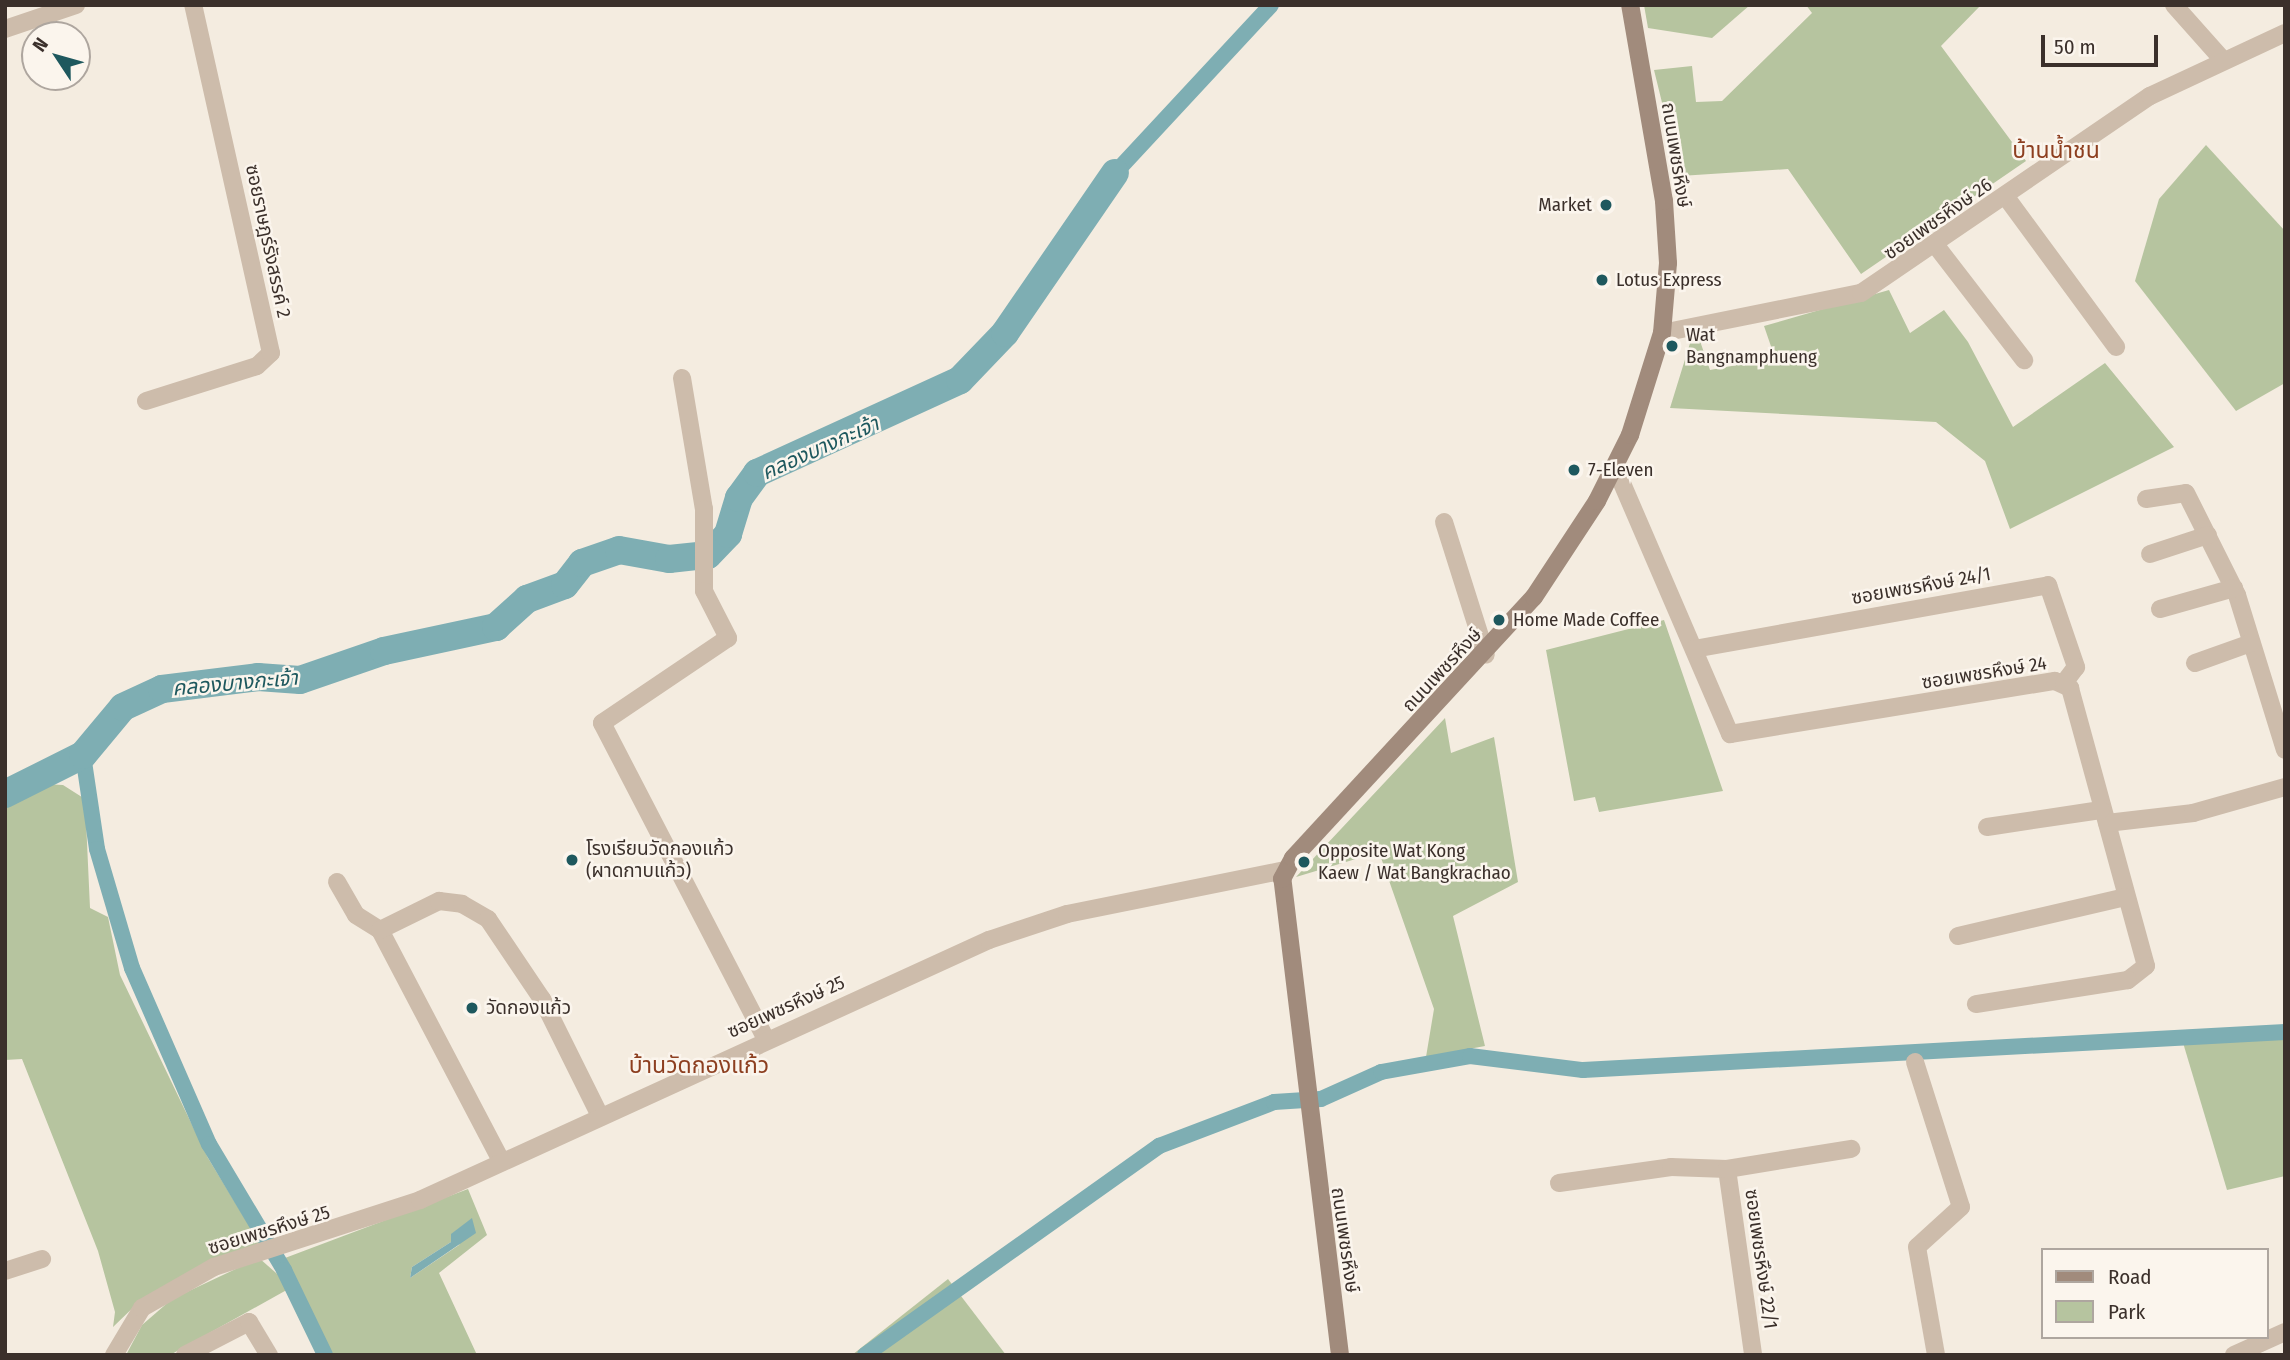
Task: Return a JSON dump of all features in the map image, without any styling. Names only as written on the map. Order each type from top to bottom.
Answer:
[{"type":"main road","name":"ถนนเพชรหึงษ์","points":[[1340,1355],[1284,936],[1285,870],[1486,655],[1575,537],[1615,467],[1642,404],[1662,333],[1664,201],[1630,5]]},
{"type":"street","points":[[5,29],[76,5]]},
{"type":"street","name":"ซอยราษฎร์รังสรรค์ 2","points":[[146,401],[257,366],[271,353],[193,5]]},
{"type":"street","points":[[2174,5],[2222,59]]},
{"type":"street","name":"ซอยเพชรหึงษ์ 26","points":[[1662,333],[1840,300],[1937,247],[2150,96],[2222,59],[2285,33]]},
{"type":"street","points":[[2006,197],[2116,347]]},
{"type":"street","points":[[1937,247],[2024,360]]},
{"type":"street","points":[[682,377],[703,498],[702,555],[705,591],[728,638],[602,723],[766,1040]]},
{"type":"street","name":"ซอยเพชรหึงษ์ 24","points":[[1615,467],[1694,649],[1725,731],[1737,735],[2064,683],[2146,966],[2138,977],[1976,1004]]},
{"type":"street","points":[[2146,499],[2181,489],[2208,535],[2234,588],[2285,750]]},
{"type":"street","points":[[1444,522],[1486,655]]},
{"type":"street","points":[[2150,554],[2208,535]]},
{"type":"street","name":"ซอยเพชรหึงษ์ 24/1","points":[[1694,649],[2048,586],[2076,667],[2064,683]]},
{"type":"street","points":[[2160,609],[2234,588]]},
{"type":"street","points":[[2195,663],[2252,643]]},
{"type":"street","points":[[1987,827],[2193,813],[2285,787]]},
{"type":"street","name":"ซอยเพชรหึงษ์ 25","points":[[114,1355],[128,1322],[183,1282],[371,1219],[502,1162],[599,1114],[1028,926],[1285,870]]},
{"type":"street","points":[[337,882],[356,915],[380,930],[502,1162]]},
{"type":"street","points":[[1958,936],[2126,897]]},
{"type":"street","points":[[380,930],[439,901],[462,904],[488,919],[542,999],[599,1114]]},
{"type":"street","points":[[1916,1062],[1961,1207],[1917,1247],[1936,1355]]},
{"type":"street","name":"ซอยเพชรหึงษ์ 22/1","points":[[1559,1183],[1671,1167],[1727,1169],[1852,1149]]},
{"type":"street","name":"ซอยเพชรหึงษ์ 22/1","points":[[1727,1169],[1753,1355]]},
{"type":"street","points":[[5,1271],[42,1259]]},
{"type":"street","points":[[185,1355],[249,1322],[269,1355]]},
{"type":"street","points":[[2234,1355],[2285,1332]]},
{"type":"green space","points":[[1644,5],[1750,5],[1712,38],[1648,28]]},
{"type":"green space","points":[[1806,5],[1981,5],[1941,46],[2026,161],[1861,274],[1788,169],[1680,176],[1654,70],[1692,66],[1696,102],[1722,101],[1812,13]]},
{"type":"green space","points":[[2206,145],[2285,231],[2285,383],[2236,411],[2135,281],[2159,199]]},
{"type":"green space","points":[[1889,290],[1910,333],[1944,310],[1968,342],[2013,427],[2105,363],[2174,447],[2010,529],[1985,461],[1936,422],[1670,408],[1691,340],[1700,341],[1710,370],[1775,358],[1764,326]]},
{"type":"green space","points":[[1664,620],[1723,791],[1599,812],[1595,797],[1574,801],[1546,650]]},
{"type":"green space","points":[[1445,718],[1451,753],[1494,737],[1518,882],[1453,916],[1485,1046],[1426,1057],[1434,1009],[1379,852],[1296,877]]},
{"type":"green space","points":[[44,784],[63,785],[85,799],[90,908],[108,917],[120,975],[208,1158],[261,1245],[143,1298],[113,1327],[115,1312],[98,1251],[22,1059],[5,1060],[5,806]]},
{"type":"green space","points":[[2285,1027],[2285,1176],[2227,1190],[2181,1036],[2185,1030]]},
{"type":"green space","points":[[468,1189],[487,1235],[439,1273],[477,1355],[329,1355],[285,1258]],"holes":[[[472,1219],[459,1245],[410,1278],[412,1267],[451,1242],[452,1234]]]},
{"type":"green space","points":[[259,1258],[292,1287],[170,1355],[126,1355],[142,1325],[172,1299]]},
{"type":"green space","points":[[948,1279],[1006,1355],[852,1355]]},
{"type":"water","points":[[472,1218],[476,1233],[410,1278],[412,1267],[451,1242],[451,1234]]},
{"type":"waterway","name":"คลองบางกะเจ้า","points":[[1115,173],[1271,5]]},
{"type":"waterway","name":"คลองบางกะเจ้า","points":[[5,794],[83,755],[123,707],[162,689],[258,677],[300,680],[384,651],[496,627],[527,599],[565,585],[582,563],[619,550],[669,559],[708,555],[728,534],[739,498],[757,473],[960,380],[1005,333],[1115,173]]},
{"type":"waterway","points":[[83,755],[97,849],[132,968],[209,1144],[284,1270],[325,1355]]},
{"type":"waterway","points":[[865,1355],[1159,1146],[1274,1102],[1321,1099],[1381,1072],[1470,1056],[1583,1070],[2285,1032]]},
{"type":"place","name":"Market","points":[[1606,205]]},
{"type":"place","name":"Lotus Express","points":[[1602,280]]},
{"type":"place","name":"Wat Bangnamphueng","points":[[1672,346]]},
{"type":"place","name":"7-Eleven","points":[[1574,470]]},
{"type":"place","name":"Home Made Coffee","points":[[1499,620]]},
{"type":"place","name":"โรงเรียนวัดกองแก้ว (ผาดกาบแก้ว)","points":[[572,860]]},
{"type":"place","name":"Opposite Wat Kong Kaew / Wat Bangkrachao","points":[[1304,862]]},
{"type":"place","name":"วัดกองแก้ว","points":[[472,1008]]},
{"type":"district","name":"บ้านน้ำชน","points":[[2056,150]]},
{"type":"district","name":"บ้านวัดกองแก้ว","points":[[699,1065]]}]
